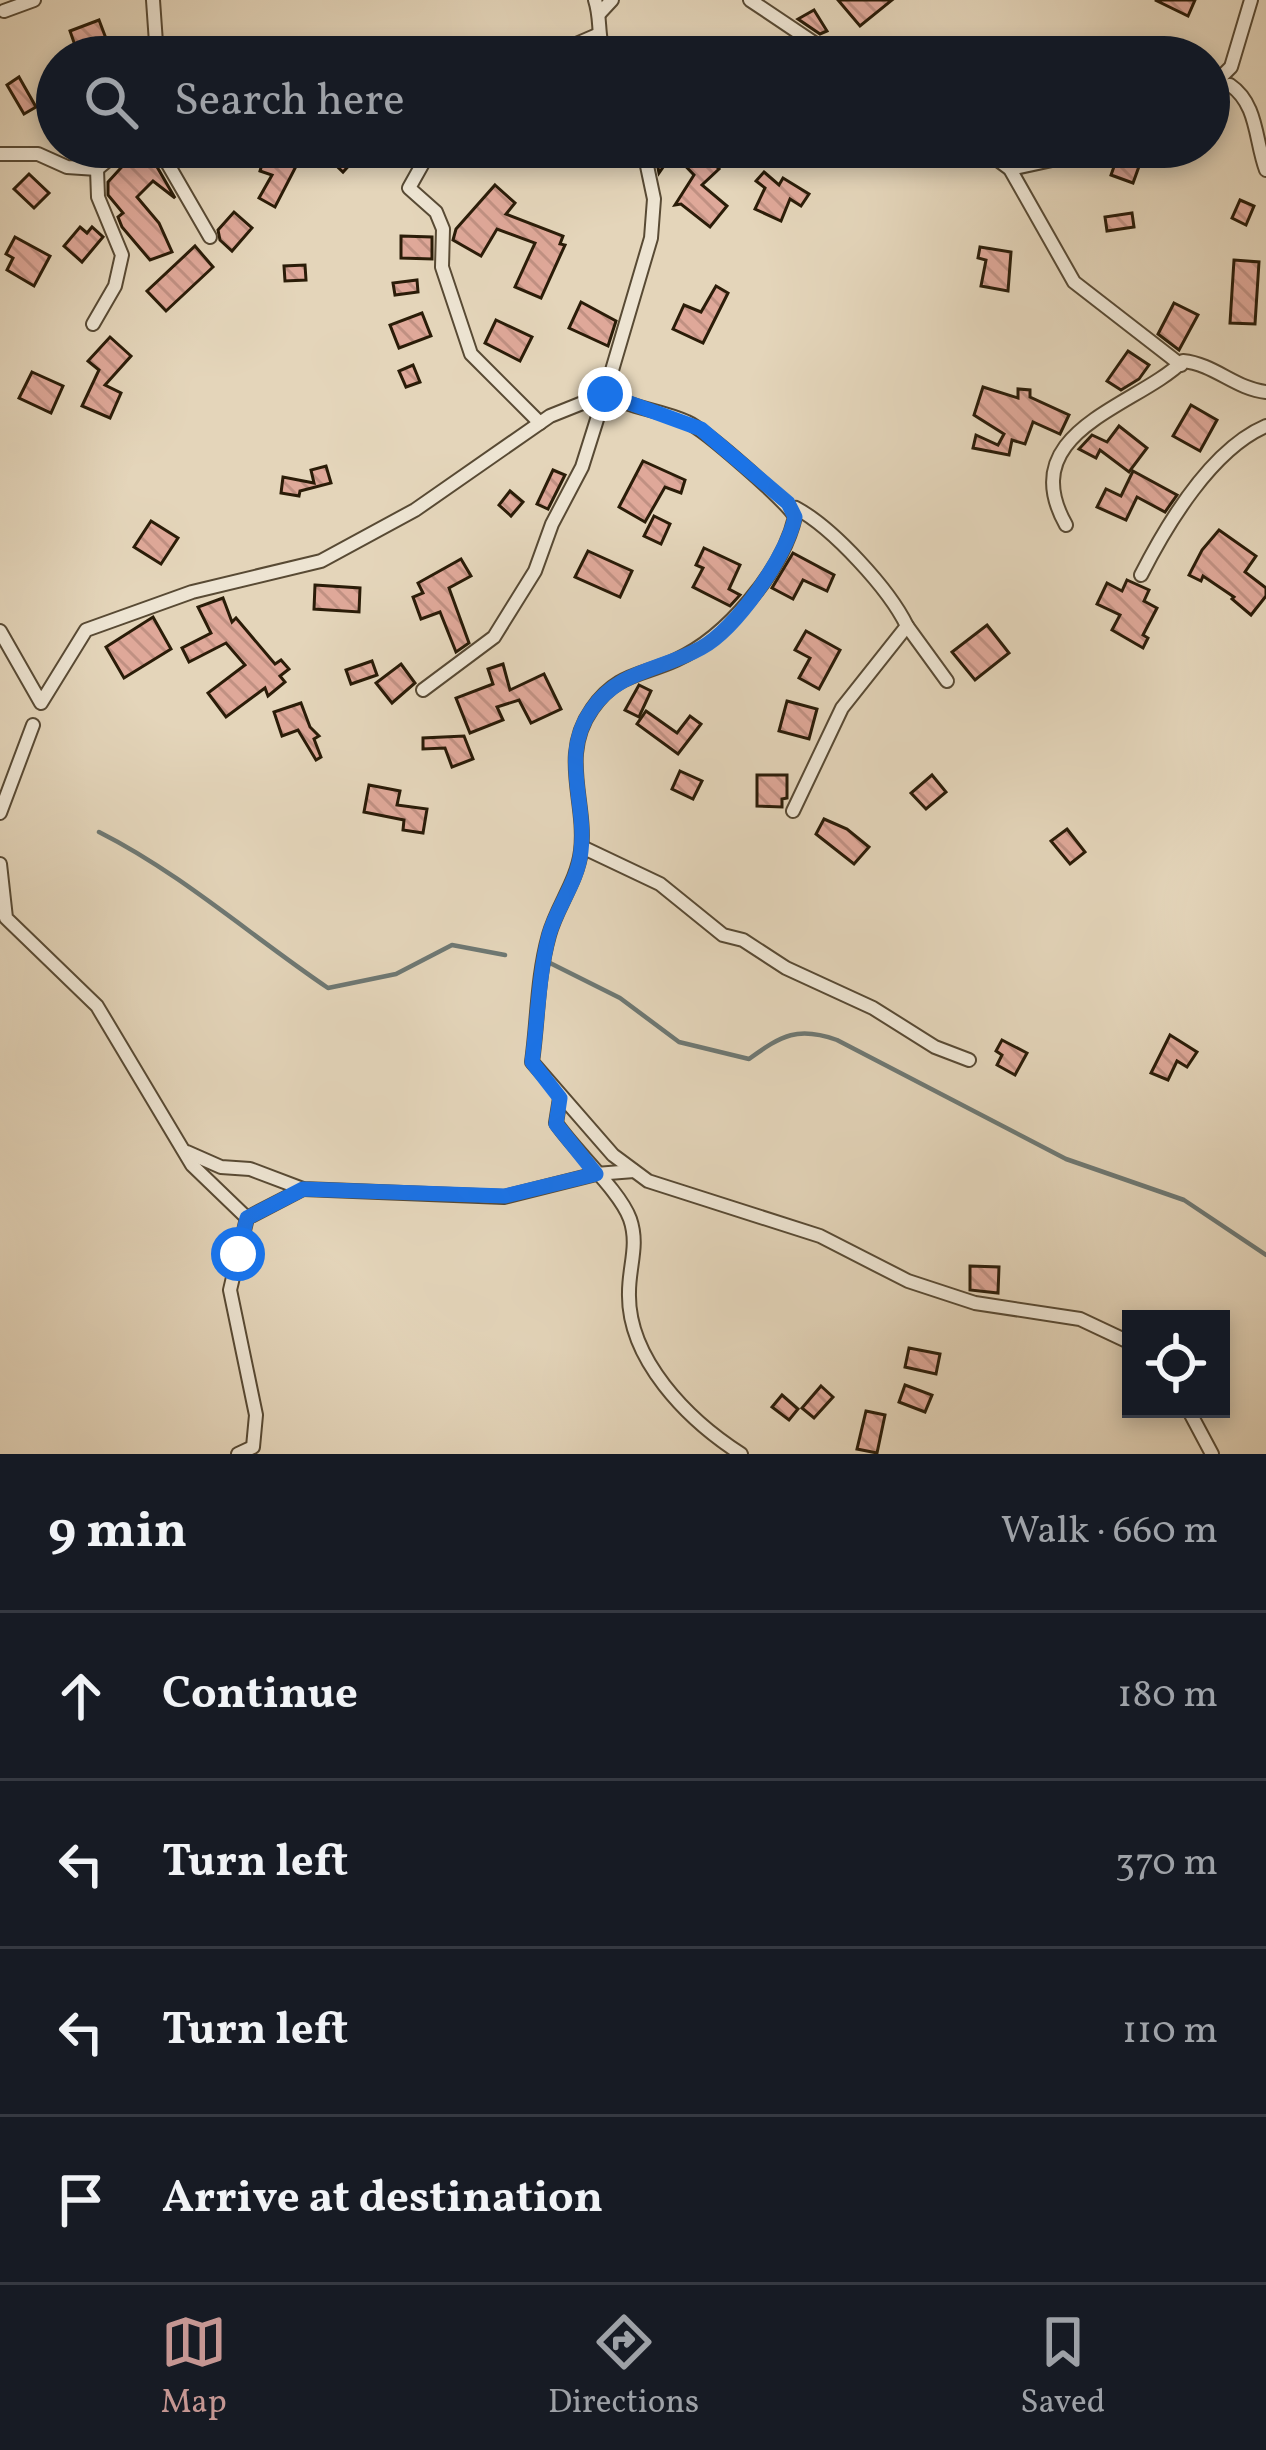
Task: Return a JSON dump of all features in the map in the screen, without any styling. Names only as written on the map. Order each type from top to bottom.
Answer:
[{"type":"street","points":[[4,11],[34,0]]},
{"type":"street","points":[[153,0],[156,36]]},
{"type":"street","points":[[597,35],[597,7],[612,0]]},
{"type":"street","points":[[750,0],[804,36]]},
{"type":"street","points":[[1251,0],[1231,67],[1254,120],[1266,170]]},
{"type":"street","points":[[1230,85],[1242,93]]},
{"type":"street","points":[[0,154],[36,154]]},
{"type":"street","points":[[82,168],[97,169],[98,197],[122,255],[116,286],[94,324]]},
{"type":"street","points":[[170,168],[210,237]]},
{"type":"street","points":[[420,168],[409,188],[436,212],[443,229],[442,267],[471,354],[540,423]]},
{"type":"street","points":[[423,690],[494,637],[535,571],[552,524],[582,467],[651,238],[654,199],[647,168]]},
{"type":"street","points":[[1015,168],[1010,169],[1073,282],[1181,365]]},
{"type":"street","points":[[1066,525],[1056,507],[1055,474],[1064,448],[1087,422],[1184,361],[1201,362],[1253,391],[1266,392]]},
{"type":"street","points":[[0,632],[41,703],[86,630],[192,592],[321,561],[415,510],[540,423],[605,394],[701,429],[793,511]]},
{"type":"street","points":[[1141,575],[1158,541],[1217,462],[1244,436],[1266,427]]},
{"type":"street","points":[[793,511],[796,508],[823,526],[882,589],[947,681]]},
{"type":"street","points":[[793,511],[785,546],[745,606],[706,646],[670,663],[629,674],[589,712],[574,753],[582,847],[575,877],[550,928],[539,976],[532,1062],[613,1155],[648,1181],[820,1236],[908,1282],[975,1303],[1080,1319],[1122,1339]]},
{"type":"street","points":[[793,811],[842,709],[907,626]]},
{"type":"street","points":[[0,813],[32,724]]},
{"type":"street","points":[[582,847],[659,884],[723,935],[743,940],[786,968],[872,1008],[935,1047],[969,1060]]},
{"type":"street","points":[[0,864],[6,918],[97,1006],[192,1165],[247,1218]]},
{"type":"street","points":[[560,1098],[556,1124],[628,1214],[635,1239],[628,1287],[630,1324],[638,1348],[715,1437],[741,1454]]},
{"type":"street","points":[[187,1153],[303,1189],[505,1196],[596,1174],[635,1171]]},
{"type":"street","points":[[238,1454],[253,1447],[256,1415],[230,1290],[247,1218],[303,1189]]},
{"type":"street","points":[[1193,1418],[1212,1454]]},
{"type":"building","points":[[838,0],[892,0],[860,26]]},
{"type":"building","points":[[1155,0],[1195,0],[1188,16]]},
{"type":"building","points":[[814,10],[827,31],[820,34],[798,19]]},
{"type":"building","points":[[99,20],[105,36],[72,36],[70,31]]},
{"type":"building","points":[[19,77],[36,107],[24,114],[7,85]]},
{"type":"building","points":[[121,168],[158,168],[175,198],[153,181],[137,197],[159,223],[172,252],[150,260],[122,227],[118,217],[123,213],[108,195],[108,182]]},
{"type":"building","points":[[295,168],[275,207],[259,198],[272,175],[260,171]]},
{"type":"building","points":[[687,168],[719,169],[702,185],[727,206],[710,227],[681,204],[675,205],[694,175]]},
{"type":"building","points":[[1114,168],[1138,168],[1133,183],[1111,175]]},
{"type":"building","points":[[764,172],[779,185],[783,178],[809,194],[801,206],[790,199],[781,221],[755,209],[765,188],[756,181]]},
{"type":"building","points":[[29,174],[49,193],[34,208],[14,189]]},
{"type":"building","points":[[495,185],[515,203],[506,214],[563,236],[560,244],[565,245],[541,298],[515,287],[535,243],[497,229],[481,256],[453,240],[456,229]]},
{"type":"building","points":[[1240,200],[1254,206],[1246,225],[1232,218]]},
{"type":"building","points":[[234,212],[252,228],[232,251],[220,240],[218,230]]},
{"type":"building","points":[[1132,213],[1134,227],[1107,231],[1105,217]]},
{"type":"building","points":[[80,227],[87,233],[92,227],[103,237],[82,262],[64,246]]},
{"type":"building","points":[[401,236],[432,237],[432,259],[401,258]]},
{"type":"building","points":[[15,237],[50,256],[34,286],[7,270],[13,258],[6,254]]},
{"type":"building","points":[[195,246],[213,267],[166,311],[147,291]]},
{"type":"building","points":[[980,247],[1011,252],[1008,291],[981,286],[986,260],[978,258]]},
{"type":"building","points":[[1234,260],[1259,262],[1255,324],[1230,323]]},
{"type":"building","points":[[305,265],[306,280],[285,281],[284,266]]},
{"type":"building","points":[[417,280],[418,292],[395,295],[393,283]]},
{"type":"building","points":[[716,286],[728,293],[703,343],[673,329],[684,305],[701,312]]},
{"type":"building","points":[[581,302],[616,321],[608,346],[569,328]]},
{"type":"building","points":[[1174,303],[1198,315],[1179,350],[1158,334]]},
{"type":"building","points":[[422,313],[431,336],[399,348],[390,325]]},
{"type":"building","points":[[496,320],[532,337],[520,361],[485,343]]},
{"type":"building","points":[[110,337],[131,356],[105,385],[121,393],[110,418],[82,406],[99,370],[88,361]]},
{"type":"building","points":[[1128,351],[1149,365],[1139,379],[1121,390],[1107,381]]},
{"type":"building","points":[[413,365],[420,382],[406,387],[399,371]]},
{"type":"building","points":[[32,372],[63,386],[51,413],[19,398]]},
{"type":"building","points":[[983,387],[1018,398],[1018,389],[1030,390],[1030,397],[1069,415],[1060,434],[1033,422],[1025,444],[1012,440],[1009,455],[973,448],[976,435],[998,445],[1004,434],[974,415]]},
{"type":"building","points":[[1191,405],[1217,420],[1200,451],[1173,436]]},
{"type":"building","points":[[1119,426],[1147,448],[1129,472],[1100,450],[1096,458],[1079,449],[1092,435],[1107,442]]},
{"type":"building","points":[[643,461],[685,480],[681,493],[665,487],[645,522],[619,507]]},
{"type":"building","points":[[326,466],[331,483],[300,491],[299,496],[281,493],[283,477],[314,483],[311,470]]},
{"type":"building","points":[[553,470],[565,475],[548,509],[537,504]]},
{"type":"building","points":[[1133,471],[1177,495],[1165,512],[1137,497],[1126,520],[1097,507],[1106,489],[1121,496]]},
{"type":"building","points":[[510,491],[523,502],[511,516],[499,505]]},
{"type":"building","points":[[654,516],[670,524],[661,544],[644,536]]},
{"type":"building","points":[[151,521],[178,538],[161,564],[134,547]]},
{"type":"building","points":[[1219,530],[1256,556],[1245,572],[1266,588],[1266,596],[1251,615],[1203,576],[1201,581],[1189,575]]},
{"type":"building","points":[[704,548],[740,565],[729,589],[740,595],[730,606],[693,587],[703,568],[696,565]]},
{"type":"building","points":[[588,551],[632,571],[620,597],[575,577]]},
{"type":"building","points":[[793,553],[834,575],[827,591],[803,580],[793,599],[772,588]]},
{"type":"building","points":[[461,559],[471,576],[449,588],[469,643],[456,652],[440,612],[421,619],[413,597],[423,593],[418,583]]},
{"type":"building","points":[[1127,580],[1149,590],[1144,601],[1157,608],[1143,635],[1148,638],[1143,648],[1112,630],[1120,615],[1097,604],[1107,583],[1122,591]]},
{"type":"building","points":[[315,585],[360,588],[359,612],[314,609]]},
{"type":"building","points":[[223,598],[232,622],[236,618],[275,664],[281,660],[289,669],[280,676],[285,682],[268,696],[265,688],[226,717],[208,693],[245,665],[226,643],[189,662],[182,648],[211,633],[198,607]]},
{"type":"building","points":[[153,617],[171,649],[124,678],[106,647]]},
{"type":"building","points":[[987,625],[1009,653],[975,680],[952,652]]},
{"type":"building","points":[[806,631],[840,650],[819,689],[799,678],[810,658],[795,650]]},
{"type":"building","points":[[372,661],[377,675],[351,684],[346,670]]},
{"type":"building","points":[[401,664],[415,683],[392,703],[376,683]]},
{"type":"building","points":[[503,664],[510,690],[544,674],[561,709],[531,723],[519,700],[497,707],[503,720],[470,733],[456,698],[493,684],[488,669]]},
{"type":"building","points":[[639,685],[651,691],[639,717],[625,710]]},
{"type":"building","points":[[787,701],[817,709],[809,739],[779,731]]},
{"type":"building","points":[[301,703],[319,736],[314,739],[321,757],[316,760],[298,730],[282,736],[274,712]]},
{"type":"building","points":[[646,711],[677,733],[690,716],[701,724],[678,754],[637,724]]},
{"type":"building","points":[[464,736],[473,759],[452,767],[445,748],[423,749],[423,738]]},
{"type":"building","points":[[680,771],[702,781],[693,799],[672,789]]},
{"type":"building","points":[[757,775],[787,775],[782,807],[757,806]]},
{"type":"building","points":[[932,775],[946,792],[926,809],[911,793]]},
{"type":"building","points":[[369,785],[400,791],[397,805],[427,809],[423,833],[403,830],[404,820],[364,812]]},
{"type":"building","points":[[824,819],[847,829],[869,847],[854,864],[816,834]]},
{"type":"building","points":[[1067,829],[1085,852],[1070,864],[1051,841]]},
{"type":"building","points":[[1170,1035],[1197,1052],[1187,1067],[1177,1061],[1168,1080],[1151,1073]]},
{"type":"building","points":[[1002,1040],[1027,1053],[1015,1075],[997,1065],[1002,1055],[996,1051]]},
{"type":"building","points":[[970,1266],[999,1267],[998,1293],[970,1290]]},
{"type":"building","points":[[909,1348],[940,1354],[936,1374],[905,1367]]},
{"type":"building","points":[[905,1385],[932,1395],[925,1412],[899,1402]]},
{"type":"building","points":[[821,1386],[833,1397],[814,1418],[802,1408]]},
{"type":"building","points":[[782,1395],[798,1409],[789,1420],[772,1407]]},
{"type":"building","points":[[866,1411],[885,1415],[877,1453],[857,1449]]},
{"type":"waterway","points":[[99,832],[188,886],[328,988],[396,974],[452,945],[505,955]]},
{"type":"waterway","points":[[548,962],[620,998],[679,1042],[749,1059],[791,1035],[837,1040],[1066,1159],[1184,1200],[1266,1255]]},
{"type":"route","points":[[238,1254],[247,1218],[303,1189],[505,1196],[596,1174],[556,1124],[560,1098],[532,1062],[539,976],[550,928],[575,877],[582,847],[574,753],[589,712],[602,697],[629,674],[670,663],[706,646],[745,606],[785,546],[795,517],[788,503],[701,429],[605,394]]}]
